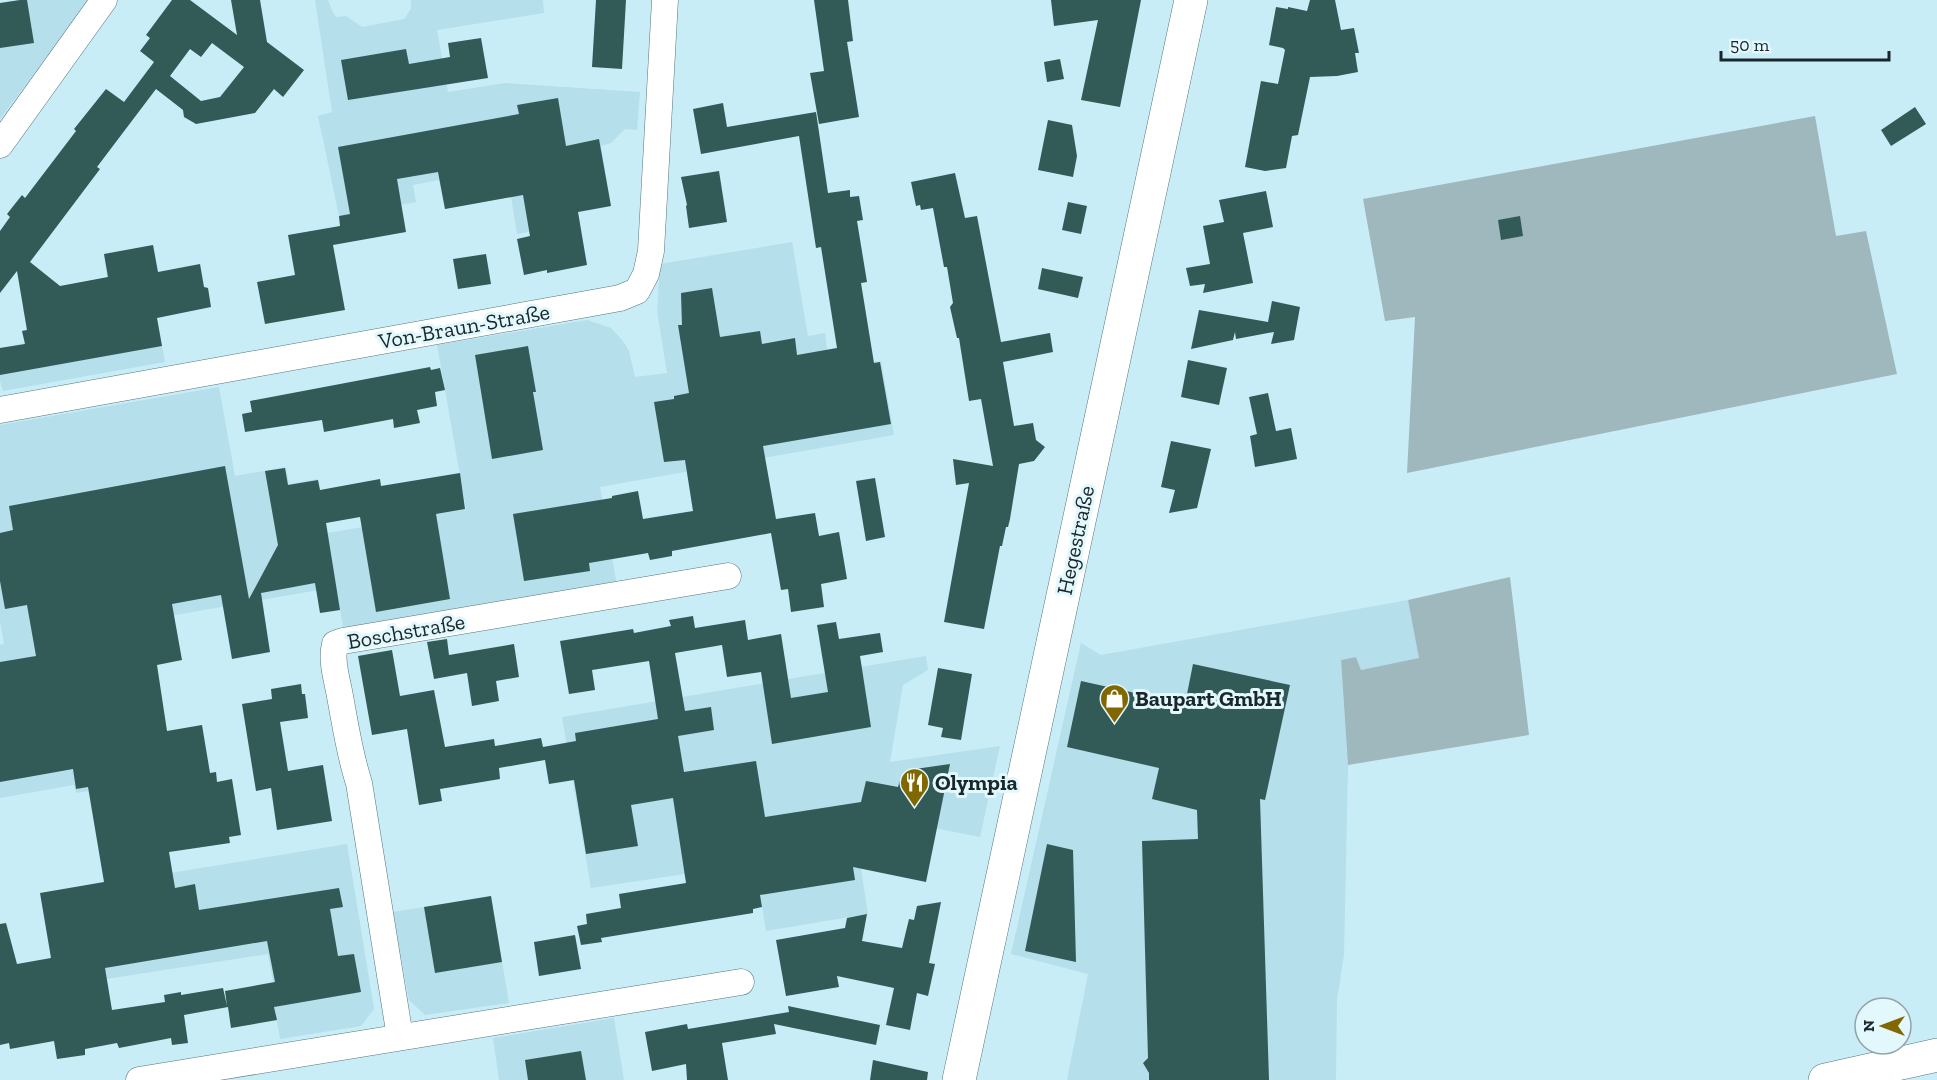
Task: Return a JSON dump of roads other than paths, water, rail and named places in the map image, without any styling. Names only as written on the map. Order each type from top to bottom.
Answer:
[{"type":"street","points":[[0,145],[104,0]]},
{"type":"street","name":"Von-Braun-Straße","points":[[0,410],[620,298],[637,291],[646,274],[651,251],[665,0]]},
{"type":"street","name":"Hegestraße","points":[[959,1080],[1191,0]]},
{"type":"street","name":"Boschstraße","points":[[400,1037],[359,783],[351,758],[335,669],[334,644],[728,576]]},
{"type":"street","points":[[139,1080],[741,982]]},
{"type":"street","points":[[1825,1080],[1937,1055]]},
{"type":"place","name":"Baupart GmbH","points":[[1114,724]]},
{"type":"place","name":"Olympia","points":[[914,808]]}]
